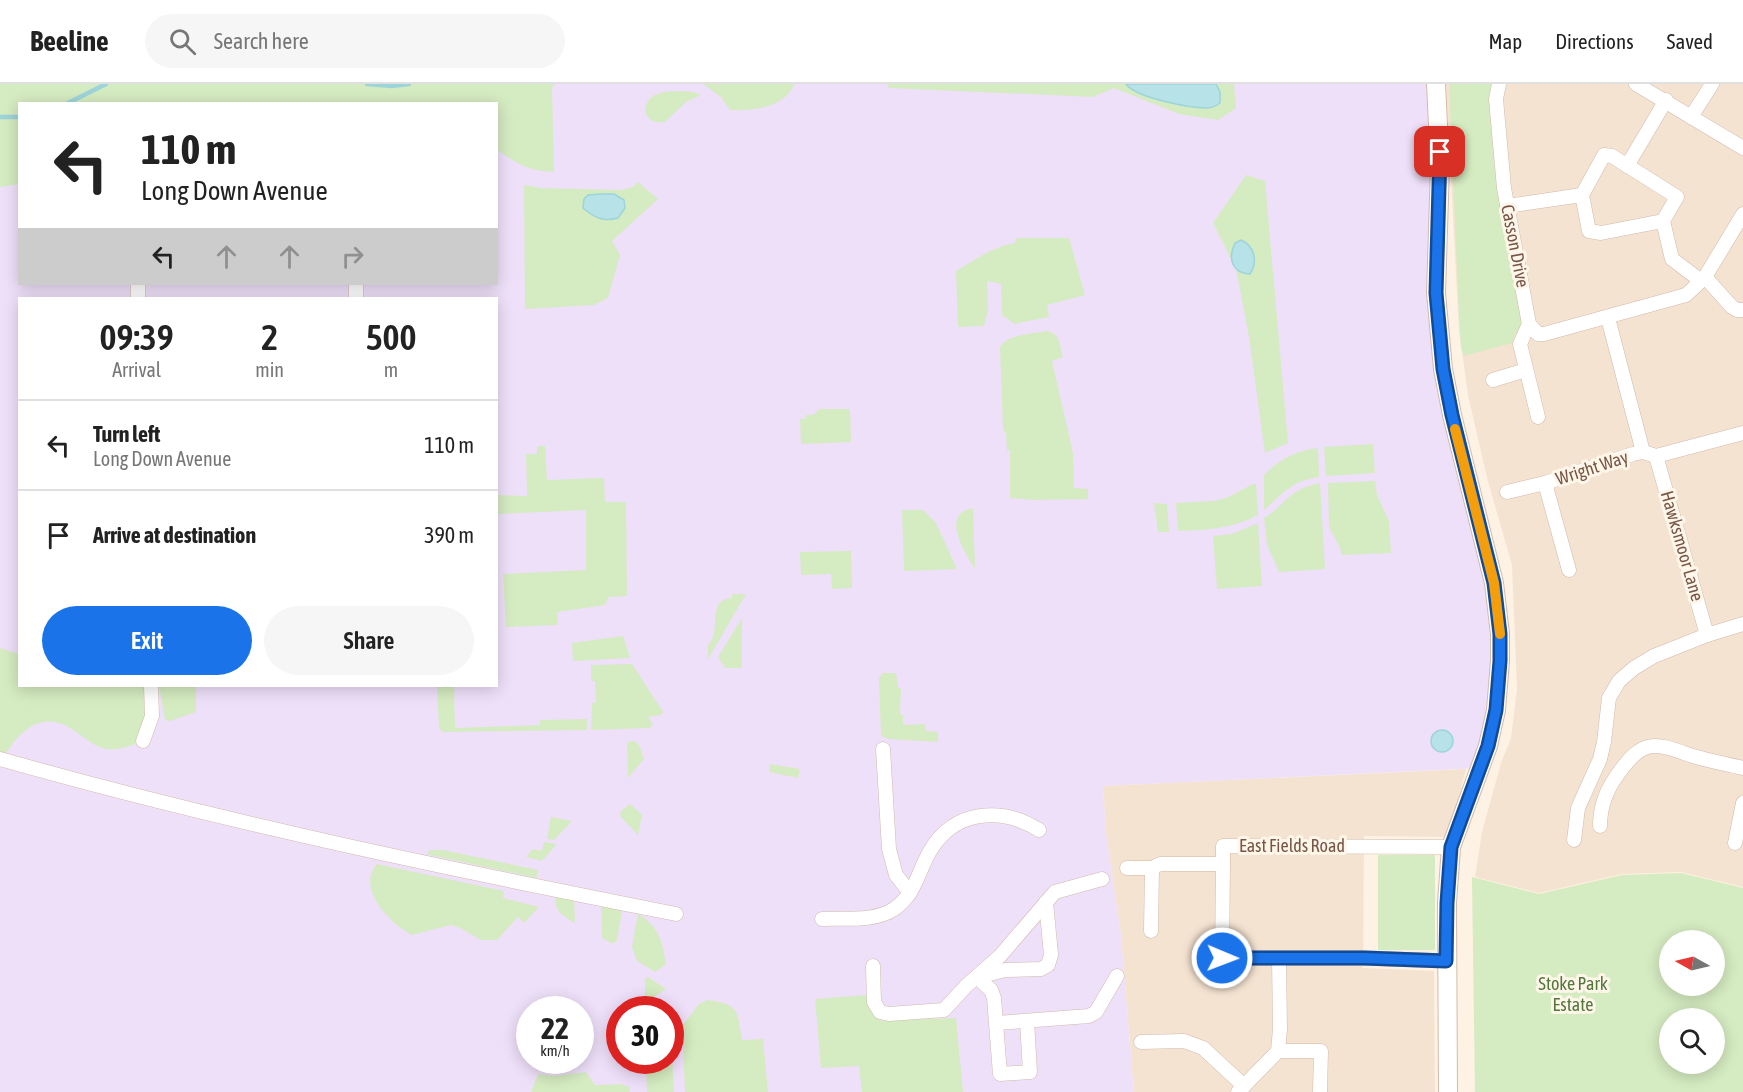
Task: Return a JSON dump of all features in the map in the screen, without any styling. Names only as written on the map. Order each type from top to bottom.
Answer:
[{"type":"street","points":[[1435,84],[1440,166],[1436,293],[1443,369],[1452,415],[1494,583],[1500,634],[1498,686],[1493,728],[1479,775],[1451,847],[1446,961],[1448,1092]]},
{"type":"street","name":"Casson Drive","points":[[1499,84],[1497,104],[1507,206],[1529,324]]},
{"type":"street","points":[[1636,84],[1743,148]]},
{"type":"street","points":[[1691,117],[1712,84]]},
{"type":"street","points":[[1627,166],[1666,100]]},
{"type":"street","points":[[1663,221],[1593,233],[1587,227],[1582,195],[1604,155],[1612,156],[1677,197],[1663,221],[1672,259],[1703,279],[1732,307],[1737,310],[1743,309]]},
{"type":"street","points":[[1507,206],[1582,195]]},
{"type":"street","points":[[1529,324],[1533,331],[1544,334],[1686,295],[1703,279],[1743,213]]},
{"type":"street","points":[[1608,318],[1650,454]]},
{"type":"street","points":[[1529,324],[1520,344],[1538,417]]},
{"type":"street","points":[[1493,380],[1526,370]]},
{"type":"street","name":"Wright Way","points":[[1507,492],[1545,483],[1625,456],[1650,454],[1743,433]]},
{"type":"street","name":"Hawksmoor Lane","points":[[1650,454],[1707,635]]},
{"type":"street","name":"Wright Way","points":[[1545,483],[1569,570]]},
{"type":"street","points":[[1574,840],[1578,808],[1600,759],[1608,721],[1607,708],[1614,690],[1625,675],[1642,662],[1707,635],[1743,624]]},
{"type":"street","points":[[143,741],[151,718],[151,687]]},
{"type":"street","points":[[1600,826],[1600,812],[1604,796],[1614,778],[1624,764],[1644,748],[1653,745],[1668,746],[1693,756],[1743,768]]},
{"type":"street","points":[[883,749],[888,849],[896,875],[910,893]]},
{"type":"street","points":[[0,759],[370,851],[676,914]]},
{"type":"street","points":[[1735,843],[1743,803]]},
{"type":"street","points":[[822,919],[872,916],[894,909],[910,893],[934,844],[945,832],[961,821],[978,816],[998,816],[1023,821],[1039,830]]},
{"type":"street","name":"East Fields Road","points":[[1127,868],[1152,868],[1160,864],[1223,864],[1223,846],[1451,847]]},
{"type":"street","points":[[1223,864],[1222,958],[1364,958],[1446,961]]},
{"type":"street","points":[[1151,932],[1152,868]]},
{"type":"street","points":[[873,966],[875,1006],[884,1013],[944,1010],[966,986],[1000,956],[1058,891],[1102,879]]},
{"type":"street","points":[[977,977],[998,970],[1041,969],[1048,965],[1051,955],[1046,902]]},
{"type":"street","points":[[1141,1042],[1184,1041],[1203,1048],[1241,1089],[1278,1051],[1279,959]]},
{"type":"street","points":[[996,1023],[1086,1017],[1093,1014],[1117,976]]},
{"type":"street","points":[[977,977],[993,994],[1000,1074],[1030,1072],[1027,1021]]},
{"type":"street","points":[[1278,1051],[1321,1051],[1320,1092]]},
{"type":"shaded area","points":[[0,84],[1433,84],[1436,293],[1500,634],[1481,768],[1103,786],[1106,833],[1121,935],[1134,1092],[0,1092]]},
{"type":"shaded area","points":[[1446,84],[1743,84],[1743,887],[1681,872],[1622,874],[1539,893],[1475,877],[1482,832],[1501,763],[1511,738],[1517,689],[1512,565],[1487,478],[1468,395],[1459,330]]},
{"type":"shaded area","points":[[1466,769],[1448,837],[1364,836],[1363,968],[1434,971],[1435,1092],[1134,1092],[1121,935],[1106,833],[1103,786]]},
{"type":"green space","points":[[0,84],[554,84],[552,88],[554,172],[523,166],[498,151],[498,102],[18,102],[18,184],[0,187]]},
{"type":"green space","points":[[703,84],[794,84],[790,92],[776,103],[757,109],[730,110],[721,97]]},
{"type":"green space","points":[[887,84],[1234,84],[1236,108],[1218,120],[1179,114],[1114,88],[1093,97],[889,88]]},
{"type":"green space","points":[[1449,84],[1492,84],[1490,118],[1499,195],[1524,324],[1512,343],[1464,356],[1461,348],[1459,316]]},
{"type":"green space","points":[[678,91],[701,95],[686,102],[665,122],[655,122],[650,119],[645,110],[653,96]]},
{"type":"green space","points":[[1246,175],[1265,181],[1288,443],[1265,453],[1249,337],[1236,269],[1213,223]]},
{"type":"green space","points":[[638,182],[658,199],[612,241],[620,255],[608,298],[594,305],[525,309],[524,185],[541,188],[621,190],[633,187]]},
{"type":"green space","points":[[1016,238],[1069,238],[1085,295],[1047,305],[1049,317],[1014,324],[1002,315],[1001,284],[987,281],[988,310],[984,326],[958,327],[956,271],[992,250],[1015,243]]},
{"type":"green space","points":[[1046,331],[1057,337],[1063,357],[1052,361],[1073,453],[1074,488],[1088,489],[1088,499],[1010,498],[1010,450],[1007,450],[1006,433],[1003,430],[1000,347],[1009,339]]},
{"type":"green space","points":[[820,409],[850,409],[851,442],[801,444],[800,419],[806,419],[806,415],[813,415]]},
{"type":"green space","points":[[1373,444],[1375,473],[1326,476],[1324,447]]},
{"type":"green space","points":[[537,446],[545,446],[547,480],[604,478],[605,502],[626,502],[627,596],[609,597],[605,605],[557,612],[558,625],[506,627],[503,574],[586,570],[586,510],[498,514],[498,495],[527,496],[526,454],[537,454]]},
{"type":"green space","points":[[1318,448],[1319,477],[1301,481],[1264,510],[1264,475],[1288,457]]},
{"type":"green space","points":[[1375,481],[1377,495],[1389,521],[1391,553],[1342,555],[1329,527],[1328,483]]},
{"type":"green space","points":[[1320,483],[1325,569],[1279,572],[1267,545],[1264,518],[1294,493]]},
{"type":"green space","points":[[1256,484],[1258,515],[1229,526],[1178,531],[1176,503],[1214,501],[1226,498]]},
{"type":"green space","points":[[1154,503],[1167,504],[1169,532],[1158,532]]},
{"type":"green space","points":[[973,508],[975,569],[961,545],[956,526],[963,512]]},
{"type":"green space","points":[[902,510],[923,510],[936,523],[957,569],[904,571]]},
{"type":"green space","points":[[1258,523],[1262,586],[1217,589],[1213,536],[1232,534]]},
{"type":"green space","points":[[851,551],[852,588],[832,589],[831,574],[801,575],[800,552]]},
{"type":"green space","points":[[732,594],[746,594],[708,659],[708,645],[714,632],[716,610],[724,600],[732,598]]},
{"type":"green space","points":[[742,618],[742,668],[725,668],[718,657]]},
{"type":"green space","points":[[623,636],[630,658],[573,661],[572,643]]},
{"type":"green space","points":[[0,648],[18,654],[18,687],[151,687],[143,741],[121,748],[101,748],[70,728],[48,721],[30,727],[21,734],[2,760],[0,759]]},
{"type":"green space","points":[[632,664],[663,712],[661,715],[648,717],[653,725],[649,728],[591,730],[592,703],[596,703],[595,681],[591,681],[591,665]]},
{"type":"green space","points":[[883,673],[896,673],[898,688],[901,688],[900,714],[903,715],[903,725],[925,724],[926,731],[938,732],[938,742],[889,739],[881,736],[879,678]]},
{"type":"green space","points":[[159,687],[196,687],[196,712],[170,721],[165,720]]},
{"type":"green space","points":[[437,687],[454,687],[455,728],[540,725],[540,720],[587,719],[587,730],[442,732],[439,727]]},
{"type":"green space","points":[[635,741],[644,759],[628,778],[627,742]]},
{"type":"green space","points":[[770,764],[800,769],[798,778],[769,772]]},
{"type":"green space","points":[[630,804],[642,815],[638,835],[620,816],[621,811]]},
{"type":"green space","points":[[551,817],[572,821],[554,840],[547,839]]},
{"type":"green space","points":[[544,842],[557,844],[542,861],[526,857],[533,849],[542,851]]},
{"type":"green space","points":[[431,850],[443,850],[538,870],[537,878],[426,854]]},
{"type":"green space","points":[[1378,855],[1435,855],[1435,950],[1378,950]]},
{"type":"green space","points":[[377,864],[504,891],[503,898],[539,907],[524,923],[518,917],[497,940],[481,940],[451,925],[412,935],[395,923],[378,905],[370,884],[371,874]]},
{"type":"green space","name":"Stoke Park Estate","points":[[1681,873],[1743,888],[1743,1092],[1475,1092],[1472,877],[1539,894],[1622,875]]},
{"type":"green space","points":[[556,897],[574,900],[575,923],[558,910]]},
{"type":"green space","points":[[601,906],[622,911],[617,940],[613,944],[602,938]]},
{"type":"green space","points":[[638,914],[655,929],[663,949],[666,964],[655,972],[637,961],[632,947]]},
{"type":"green space","points":[[648,977],[666,989],[656,996],[645,996],[645,979]]},
{"type":"green space","points":[[867,995],[869,1008],[881,1021],[956,1018],[963,1092],[862,1092],[859,1066],[821,1068],[815,999]]},
{"type":"green space","points":[[707,1000],[726,1004],[735,1011],[742,1040],[763,1039],[768,1092],[685,1092],[684,1023],[699,1004]]},
{"type":"green space","points":[[538,1074],[553,1076],[587,1074],[595,1085],[624,1084],[624,1086],[629,1086],[630,1092],[531,1092]]},
{"type":"green space","points":[[646,1074],[673,1074],[674,1092],[647,1092]]},
{"type":"water","points":[[1126,84],[1216,84],[1220,92],[1220,103],[1207,108],[1177,104],[1140,94]]},
{"type":"water","points":[[614,194],[624,200],[625,208],[618,218],[608,220],[599,218],[583,208],[584,199],[588,195]]},
{"type":"water","points":[[1241,240],[1249,246],[1254,255],[1254,264],[1250,274],[1239,271],[1233,264],[1232,254],[1235,243]]},
{"type":"water","points":[[1442,730],[1450,733],[1453,741],[1450,749],[1442,752],[1434,749],[1431,741],[1434,733]]},
{"type":"waterway","points":[[70,102],[106,84]]},
{"type":"waterway","points":[[367,84],[392,86],[409,84]]},
{"type":"waterway","points":[[0,117],[18,117]]},
{"type":"slow traffic","points":[[1455,429],[1494,583],[1500,634]]},
{"type":"route","points":[[1222,958],[1364,958],[1446,961],[1451,847],[1479,775],[1493,728],[1500,661],[1500,634],[1494,583],[1452,415],[1443,369],[1436,293],[1440,152]]}]
